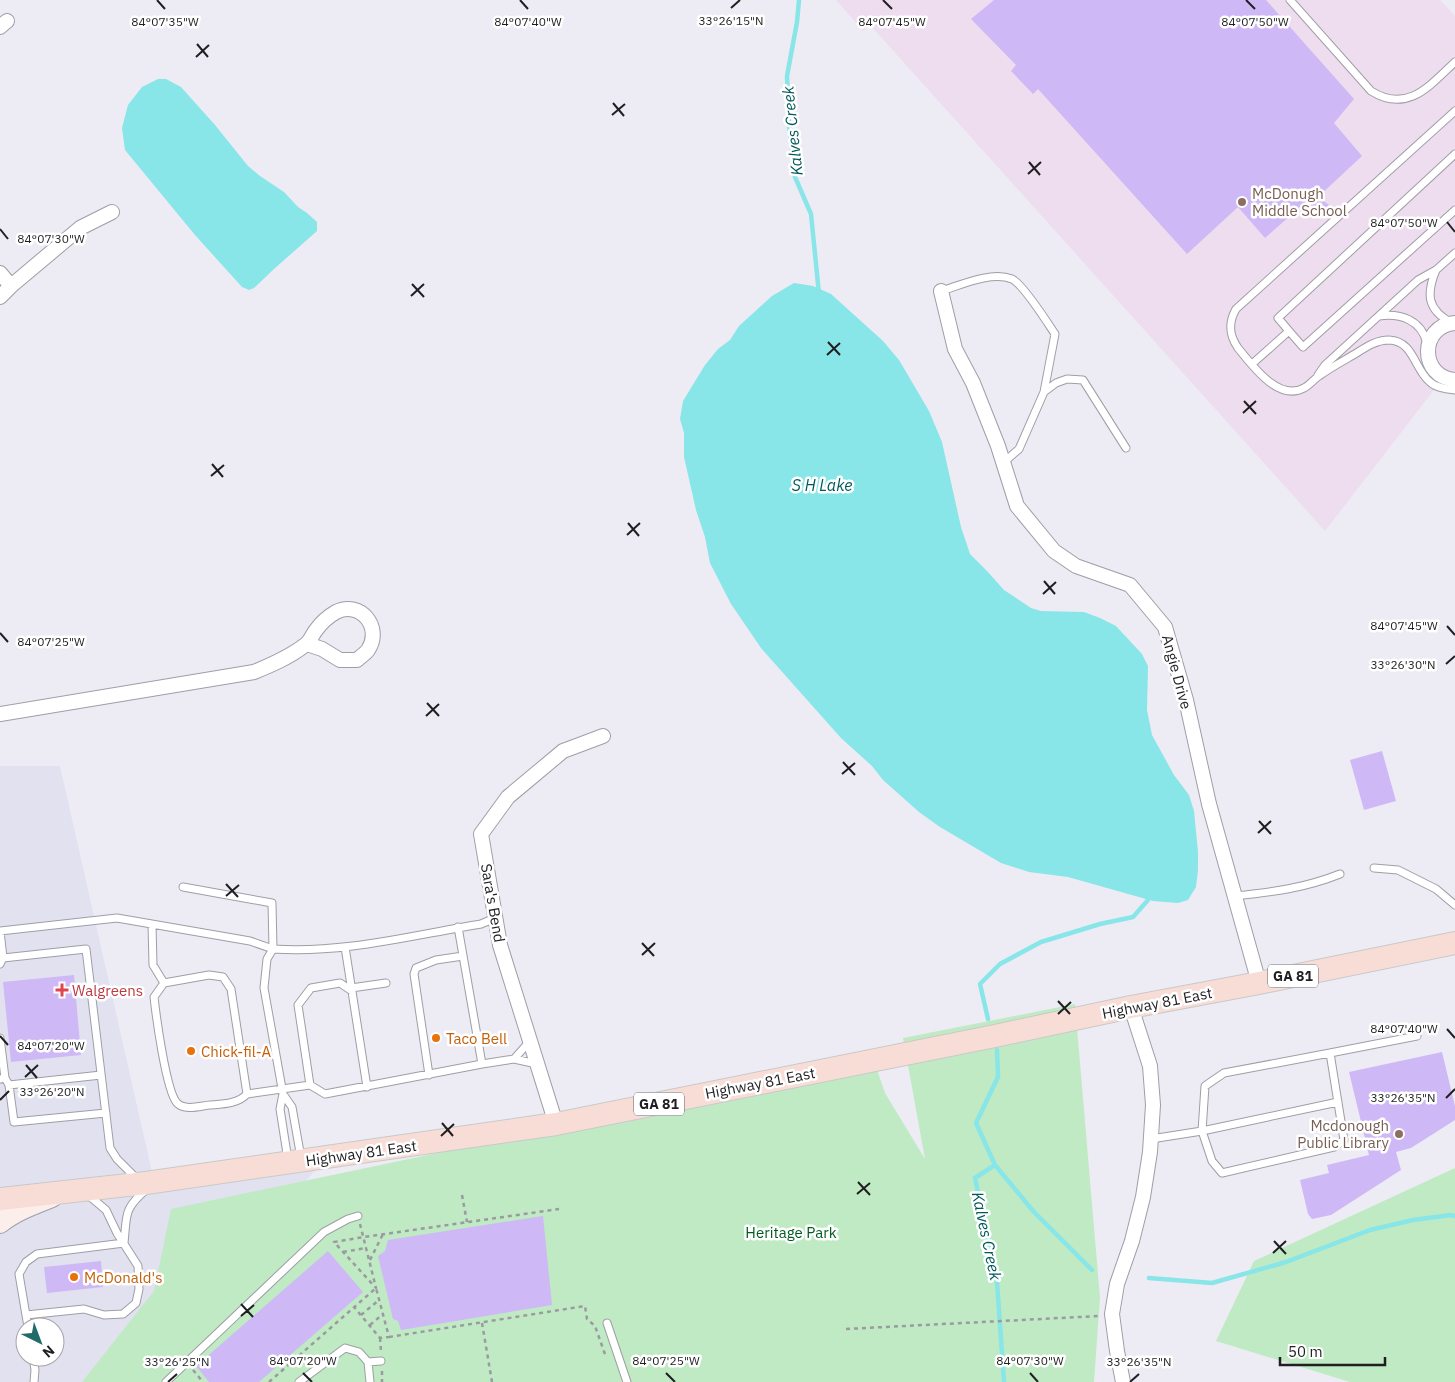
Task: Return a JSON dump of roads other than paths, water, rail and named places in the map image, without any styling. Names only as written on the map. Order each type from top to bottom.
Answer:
[{"type":"main road","name":"Highway 81 East","points":[[0,1199],[149,1182],[556,1124],[1455,943]]},
{"type":"street","points":[[0,296],[80,228],[112,212]]},
{"type":"street","points":[[0,273],[12,286]]},
{"type":"street","name":"Angie Drive","points":[[941,291],[955,349],[973,383],[1017,506],[1054,551],[1076,566],[1130,585],[1165,627],[1186,700],[1209,804],[1259,983]]},
{"type":"street","points":[[1454,323],[1439,328],[1428,346],[1429,361],[1432,368],[1443,377],[1455,380]]},
{"type":"street","points":[[0,714],[254,672],[274,664],[306,644],[323,622],[336,612],[348,608],[360,612],[370,620],[373,632],[372,643],[367,652],[356,660],[340,660],[322,649],[306,644]]},
{"type":"street","name":"Sara's Bend","points":[[556,1124],[500,945],[481,834],[508,797],[563,751],[603,736]]},
{"type":"street","points":[[1124,1382],[1116,1351],[1112,1314],[1116,1284],[1132,1241],[1143,1196],[1151,1139],[1153,1105],[1150,1066],[1131,1007]]},
{"type":"street","points":[[0,1223],[32,1204],[74,1191]]},
{"type":"lane","points":[[1290,0],[1371,91],[1385,98],[1401,100],[1417,95],[1452,64]]},
{"type":"lane","points":[[1455,111],[1236,309],[1231,320],[1230,331],[1236,344],[1252,364],[1273,386],[1285,391],[1291,392],[1304,388],[1317,377],[1375,342],[1388,340],[1398,341],[1405,346],[1430,382],[1455,390]]},
{"type":"lane","points":[[1455,154],[1278,318],[1303,347],[1455,210]]},
{"type":"lane","points":[[1317,377],[1325,365],[1418,280],[1436,270],[1455,253]]},
{"type":"lane","points":[[1436,270],[1430,284],[1430,298],[1437,312],[1454,323]]},
{"type":"lane","points":[[941,291],[987,278],[1001,277],[1014,280],[1055,334],[1044,392],[1019,449],[1003,463]]},
{"type":"lane","points":[[1379,316],[1393,314],[1414,322],[1423,331],[1428,346]]},
{"type":"lane","points":[[1252,364],[1289,331]]},
{"type":"lane","points":[[1044,392],[1056,383],[1067,379],[1083,380],[1126,448]]},
{"type":"lane","points":[[1374,868],[1398,870],[1436,889],[1455,905]]},
{"type":"lane","points":[[1235,896],[1290,890],[1318,883],[1340,874]]},
{"type":"lane","points":[[183,887],[272,903],[273,948],[266,959],[264,988],[283,1092],[292,1108],[295,1162]]},
{"type":"lane","points":[[124,1243],[127,1211],[149,1182],[117,1160],[110,1148],[86,949],[2,961],[0,931],[117,918],[250,942],[273,948],[302,951],[345,947],[458,928],[481,924],[495,918]]},
{"type":"lane","points":[[152,924],[153,965],[164,983]]},
{"type":"lane","points":[[458,928],[482,1064]]},
{"type":"lane","points":[[345,947],[368,1087]]},
{"type":"lane","points":[[429,1075],[414,974],[416,968],[422,964],[463,956]]},
{"type":"lane","points":[[247,1094],[231,989],[224,977],[209,975],[164,983],[154,996],[156,1015],[169,1086],[177,1103],[186,1108],[227,1103],[242,1099],[247,1094],[283,1092],[310,1085],[325,1094],[514,1058],[537,1064]]},
{"type":"lane","points":[[310,1085],[298,1005],[311,988],[340,983],[351,990],[386,983]]},
{"type":"lane","points":[[1330,1053],[1344,1140],[1334,1147],[1222,1173],[1212,1161],[1202,1131],[1205,1086],[1224,1073],[1417,1036]]},
{"type":"lane","points":[[0,1038],[2,1078],[9,1085],[14,1122],[106,1113]]},
{"type":"lane","points":[[514,1058],[530,1041]]},
{"type":"lane","points":[[9,1085],[102,1075]]},
{"type":"lane","points":[[283,1092],[280,1109],[295,1162]]},
{"type":"lane","points":[[1151,1139],[1202,1131],[1338,1102]]},
{"type":"lane","points":[[74,1191],[106,1210],[138,1266],[139,1289],[136,1303],[123,1314],[104,1315],[84,1310],[26,1315],[19,1274],[26,1262],[37,1254],[124,1243]]},
{"type":"lane","points":[[166,1382],[324,1232],[348,1219],[358,1216]]},
{"type":"lane","points":[[607,1323],[627,1382]]},
{"type":"lane","points":[[299,1382],[345,1348],[359,1352],[368,1362],[370,1382]]},
{"type":"lane","points":[[368,1362],[381,1361]]},
{"type":"lane","points":[[34,1382],[35,1367]]},
{"type":"water","points":[[158,79],[166,79],[181,87],[248,166],[284,192],[298,207],[317,222],[317,231],[254,288],[249,290],[242,287],[195,235],[125,150],[122,128],[128,105],[142,87]]},
{"type":"water","name":"S H Lake","points":[[794,283],[813,286],[831,294],[883,341],[899,360],[929,411],[942,442],[961,527],[970,554],[1004,590],[1031,608],[1041,611],[1084,612],[1100,618],[1116,626],[1142,654],[1148,666],[1147,710],[1152,735],[1174,775],[1189,795],[1194,811],[1198,870],[1196,887],[1188,900],[1178,903],[1153,901],[1068,877],[1029,872],[1001,863],[940,827],[919,812],[883,780],[872,766],[841,738],[761,648],[731,604],[710,563],[705,537],[696,510],[684,457],[684,433],[680,419],[683,401],[705,365],[718,349],[730,340],[739,326],[772,296]]},
{"type":"waterway","name":"Kalves Creek","points":[[799,0],[787,76],[789,125],[795,177],[811,214],[819,294]]},
{"type":"waterway","name":"Kalves Creek","points":[[988,1019],[980,984],[1000,964],[1041,942],[1100,924],[1133,917],[1148,900],[1148,895]]},
{"type":"waterway","points":[[997,1050],[998,1077],[976,1123],[995,1165],[1034,1212],[1092,1270]]},
{"type":"waterway","name":"Kalves Creek","points":[[995,1165],[975,1178],[997,1282],[1004,1382]]},
{"type":"waterway","points":[[1149,1278],[1212,1283],[1286,1262],[1370,1230],[1413,1220],[1455,1216]]},
{"type":"place","name":"McDonugh Middle School","points":[[1242,202]]},
{"type":"place","name":"Walgreens","points":[[62,990]]},
{"type":"place","name":"Taco Bell","points":[[436,1038]]},
{"type":"place","name":"Chick-fil-A","points":[[191,1051]]},
{"type":"place","name":"Mcdonough Public Library","points":[[1399,1134]]},
{"type":"place","name":"McDonald's","points":[[74,1277]]},
{"type":"park label","name":"Heritage Park","points":[[791,1232]]}]
